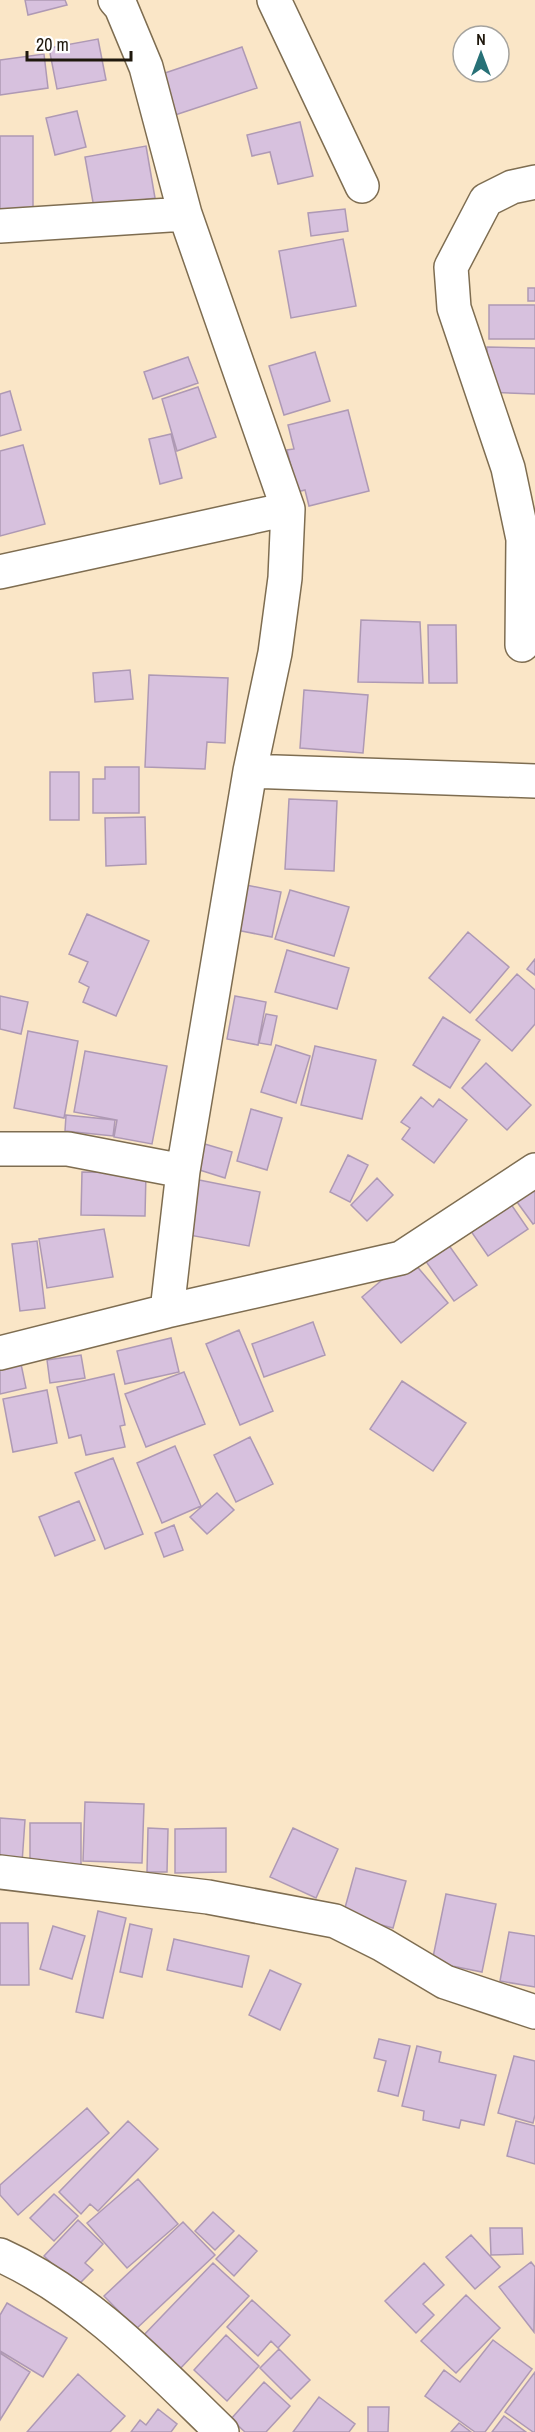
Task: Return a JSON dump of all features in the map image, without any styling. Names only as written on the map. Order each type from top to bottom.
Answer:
[{"type":"street","points":[[115,0],[121,7],[146,67],[185,214],[288,509],[285,578],[275,653],[250,771],[183,1171],[167,1311]]},
{"type":"street","points":[[274,0],[362,186]]},
{"type":"street","points":[[522,645],[529,540],[508,468],[454,308],[451,267],[486,200],[512,187],[535,182]]},
{"type":"street","points":[[0,226],[185,214]]},
{"type":"street","points":[[0,572],[288,509]]},
{"type":"street","points":[[250,771],[535,781]]},
{"type":"street","points":[[0,1149],[68,1149],[183,1171]]},
{"type":"street","points":[[0,1353],[167,1311],[401,1258],[535,1170]]},
{"type":"street","points":[[0,1872],[208,1897],[335,1921],[383,1945],[445,1982],[535,2012]]},
{"type":"street","points":[[0,2255],[28,2267],[124,2336],[222,2432]]},
{"type":"building","points":[[25,0],[65,0],[67,5],[28,15]]},
{"type":"building","points":[[98,39],[106,80],[57,89],[49,48]]},
{"type":"building","points":[[242,47],[257,88],[172,116],[159,75]]},
{"type":"building","points":[[44,54],[48,88],[0,95],[0,60]]},
{"type":"building","points":[[77,111],[86,147],[55,155],[46,118]]},
{"type":"building","points":[[300,122],[313,176],[278,184],[270,152],[252,156],[247,135]]},
{"type":"building","points":[[0,136],[33,136],[33,212],[0,212]]},
{"type":"building","points":[[146,146],[155,198],[94,208],[85,157]]},
{"type":"building","points":[[345,209],[348,231],[311,236],[308,213]]},
{"type":"building","points":[[343,239],[356,306],[291,318],[279,251]]},
{"type":"building","points":[[528,288],[535,288],[535,301],[528,301]]},
{"type":"building","points":[[489,305],[535,305],[535,339],[489,339]]},
{"type":"building","points":[[487,347],[535,348],[535,394],[486,392]]},
{"type":"building","points":[[315,352],[330,401],[284,415],[269,366]]},
{"type":"building","points":[[188,357],[198,383],[153,399],[144,372]]},
{"type":"building","points":[[198,387],[216,437],[177,451],[162,399]]},
{"type":"building","points":[[10,391],[21,430],[0,436],[0,394]]},
{"type":"building","points":[[348,410],[369,491],[309,506],[305,490],[297,492],[287,450],[294,449],[288,425]]},
{"type":"building","points":[[171,434],[182,478],[160,484],[149,439]]},
{"type":"building","points":[[23,445],[45,524],[0,536],[0,451]]},
{"type":"building","points":[[361,620],[420,622],[423,683],[358,682]]},
{"type":"building","points":[[428,625],[456,625],[457,683],[429,683]]},
{"type":"building","points":[[130,670],[133,699],[95,702],[93,673]]},
{"type":"building","points":[[149,675],[228,678],[225,743],[207,742],[205,769],[145,767]]},
{"type":"building","points":[[304,690],[368,695],[363,753],[300,748]]},
{"type":"building","points":[[105,767],[139,767],[139,813],[93,813],[93,779],[105,779]]},
{"type":"building","points":[[50,772],[79,772],[79,820],[50,820]]},
{"type":"building","points":[[289,799],[337,801],[334,871],[285,869]]},
{"type":"building","points":[[145,817],[146,864],[106,866],[105,818]]},
{"type":"building","points":[[246,885],[281,892],[272,937],[236,930]]},
{"type":"building","points":[[290,890],[349,907],[334,956],[275,939]]},
{"type":"building","points":[[87,914],[149,941],[116,1016],[83,1002],[89,987],[79,982],[88,962],[69,954]]},
{"type":"building","points":[[468,932],[509,967],[470,1013],[429,978]]},
{"type":"building","points":[[287,950],[349,968],[337,1009],[275,992]]},
{"type":"building","points":[[535,959],[535,975],[527,969]]},
{"type":"building","points":[[517,974],[535,990],[535,1024],[512,1051],[476,1020]]},
{"type":"building","points":[[0,996],[28,1002],[21,1034],[0,1029]]},
{"type":"building","points":[[235,996],[266,1002],[258,1045],[227,1039]]},
{"type":"building","points":[[266,1014],[277,1016],[271,1045],[259,1043]]},
{"type":"building","points":[[443,1017],[480,1040],[450,1088],[413,1065]]},
{"type":"building","points":[[28,1031],[78,1041],[64,1118],[14,1108]]},
{"type":"building","points":[[276,1045],[310,1056],[296,1103],[261,1092]]},
{"type":"building","points":[[315,1046],[376,1060],[362,1119],[301,1105]]},
{"type":"building","points":[[85,1051],[167,1066],[152,1144],[114,1137],[117,1120],[74,1112]]},
{"type":"building","points":[[486,1063],[531,1105],[507,1130],[462,1088]]},
{"type":"building","points":[[421,1097],[433,1107],[439,1099],[467,1120],[434,1163],[402,1139],[410,1128],[401,1122]]},
{"type":"building","points":[[251,1109],[282,1118],[267,1170],[237,1161]]},
{"type":"building","points":[[66,1115],[115,1120],[113,1136],[65,1131]]},
{"type":"building","points":[[198,1142],[232,1152],[225,1178],[190,1167]]},
{"type":"building","points":[[348,1155],[368,1165],[350,1202],[330,1192]]},
{"type":"building","points":[[82,1172],[146,1173],[145,1216],[81,1215]]},
{"type":"building","points":[[535,1172],[535,1223],[533,1224],[509,1191]]},
{"type":"building","points":[[189,1178],[260,1192],[249,1246],[178,1233]]},
{"type":"building","points":[[377,1178],[393,1195],[367,1221],[351,1205]]},
{"type":"building","points":[[504,1194],[528,1229],[488,1256],[464,1221]]},
{"type":"building","points":[[104,1229],[113,1277],[47,1288],[39,1239]]},
{"type":"building","points":[[443,1237],[477,1285],[454,1301],[420,1253]]},
{"type":"building","points":[[37,1241],[45,1308],[20,1311],[12,1244]]},
{"type":"building","points":[[409,1257],[448,1303],[401,1343],[362,1297]]},
{"type":"building","points":[[313,1322],[325,1355],[264,1377],[252,1344]]},
{"type":"building","points":[[239,1330],[273,1411],[240,1425],[206,1344]]},
{"type":"building","points":[[171,1338],[179,1372],[125,1384],[117,1351]]},
{"type":"building","points":[[81,1355],[85,1378],[50,1383],[47,1360]]},
{"type":"building","points":[[21,1364],[26,1388],[0,1394],[0,1369]]},
{"type":"building","points":[[184,1372],[205,1424],[146,1447],[125,1394]]},
{"type":"building","points":[[114,1374],[125,1425],[120,1426],[125,1447],[86,1455],[81,1435],[69,1438],[57,1387]]},
{"type":"building","points":[[402,1381],[466,1423],[433,1471],[370,1429]]},
{"type":"building","points":[[47,1390],[57,1443],[13,1452],[3,1399]]},
{"type":"building","points":[[250,1437],[273,1484],[236,1502],[214,1455]]},
{"type":"building","points":[[175,1446],[201,1506],[162,1523],[137,1463]]},
{"type":"building","points":[[113,1458],[143,1534],[105,1549],[75,1473]]},
{"type":"building","points":[[217,1493],[234,1510],[207,1534],[190,1517]]},
{"type":"building","points":[[79,1501],[95,1540],[55,1556],[39,1517]]},
{"type":"building","points":[[174,1525],[183,1550],[164,1557],[155,1533]]},
{"type":"building","points":[[85,1802],[144,1804],[142,1863],[83,1861]]},
{"type":"building","points":[[0,1818],[25,1820],[22,1863],[0,1861]]},
{"type":"building","points":[[30,1823],[81,1823],[81,1871],[30,1871]]},
{"type":"building","points":[[148,1828],[168,1829],[167,1872],[147,1872]]},
{"type":"building","points":[[226,1828],[226,1872],[175,1873],[175,1829]]},
{"type":"building","points":[[293,1828],[338,1849],[316,1898],[270,1877]]},
{"type":"building","points":[[356,1868],[406,1881],[393,1928],[343,1915]]},
{"type":"building","points":[[446,1894],[496,1904],[482,1972],[432,1962]]},
{"type":"building","points":[[98,1911],[126,1918],[103,2018],[76,2012]]},
{"type":"building","points":[[0,1923],[28,1923],[29,1985],[0,1985]]},
{"type":"building","points":[[130,1924],[152,1929],[142,1977],[120,1972]]},
{"type":"building","points":[[53,1926],[85,1936],[72,1979],[40,1969]]},
{"type":"building","points":[[509,1932],[535,1936],[535,1987],[500,1981]]},
{"type":"building","points":[[174,1939],[249,1956],[242,1987],[167,1970]]},
{"type":"building","points":[[270,1970],[301,1984],[280,2030],[249,2015]]},
{"type":"building","points":[[379,2039],[410,2046],[398,2096],[378,2091],[386,2061],[374,2058]]},
{"type":"building","points":[[417,2046],[441,2052],[439,2062],[496,2075],[484,2125],[461,2120],[459,2128],[423,2120],[424,2111],[402,2106]]},
{"type":"building","points":[[514,2056],[535,2061],[533,2123],[498,2113]]},
{"type":"building","points":[[87,2108],[109,2133],[18,2215],[0,2195],[0,2185]]},
{"type":"building","points":[[128,2121],[158,2149],[98,2211],[90,2204],[81,2214],[59,2192]]},
{"type":"building","points":[[516,2121],[535,2126],[535,2164],[507,2156]]},
{"type":"building","points":[[138,2179],[178,2224],[127,2268],[87,2223]]},
{"type":"building","points":[[54,2194],[78,2216],[54,2241],[30,2218]]},
{"type":"building","points":[[213,2212],[234,2231],[215,2250],[195,2231]]},
{"type":"building","points":[[78,2220],[103,2244],[85,2263],[93,2270],[76,2287],[44,2256]]},
{"type":"building","points":[[183,2222],[215,2255],[136,2329],[104,2296]]},
{"type":"building","points":[[490,2228],[522,2228],[523,2254],[491,2255]]},
{"type":"building","points":[[239,2235],[257,2251],[234,2276],[216,2259]]},
{"type":"building","points":[[471,2235],[500,2267],[475,2289],[446,2257]]},
{"type":"building","points":[[531,2262],[535,2267],[534,2332],[499,2287]]},
{"type":"building","points":[[213,2263],[249,2296],[177,2372],[141,2338]]},
{"type":"building","points":[[424,2263],[444,2285],[423,2304],[434,2315],[416,2333],[385,2301]]},
{"type":"building","points":[[466,2295],[500,2328],[456,2373],[421,2341]]},
{"type":"building","points":[[252,2300],[290,2335],[278,2348],[271,2341],[258,2356],[227,2327]]},
{"type":"building","points":[[7,2303],[67,2338],[43,2377],[0,2351],[0,2315]]},
{"type":"building","points":[[226,2335],[259,2366],[227,2401],[194,2370]]},
{"type":"building","points":[[493,2340],[532,2369],[485,2432],[475,2432],[425,2396],[444,2370],[460,2382]]},
{"type":"building","points":[[279,2349],[310,2380],[291,2399],[260,2368]]},
{"type":"building","points":[[0,2353],[30,2372],[0,2420]]},
{"type":"building","points":[[535,2372],[535,2432],[533,2432],[505,2412]]},
{"type":"building","points":[[78,2374],[125,2416],[110,2432],[27,2432]]},
{"type":"building","points":[[264,2382],[290,2406],[266,2432],[245,2432],[231,2419]]},
{"type":"building","points":[[319,2397],[355,2424],[349,2432],[293,2432]]},
{"type":"building","points":[[368,2407],[389,2407],[388,2432],[368,2432]]},
{"type":"building","points":[[158,2409],[177,2424],[171,2432],[131,2432],[140,2420],[146,2425]]},
{"type":"building","points":[[504,2416],[526,2432],[492,2432]]},
{"type":"building","points":[[459,2423],[471,2432],[451,2432]]}]
